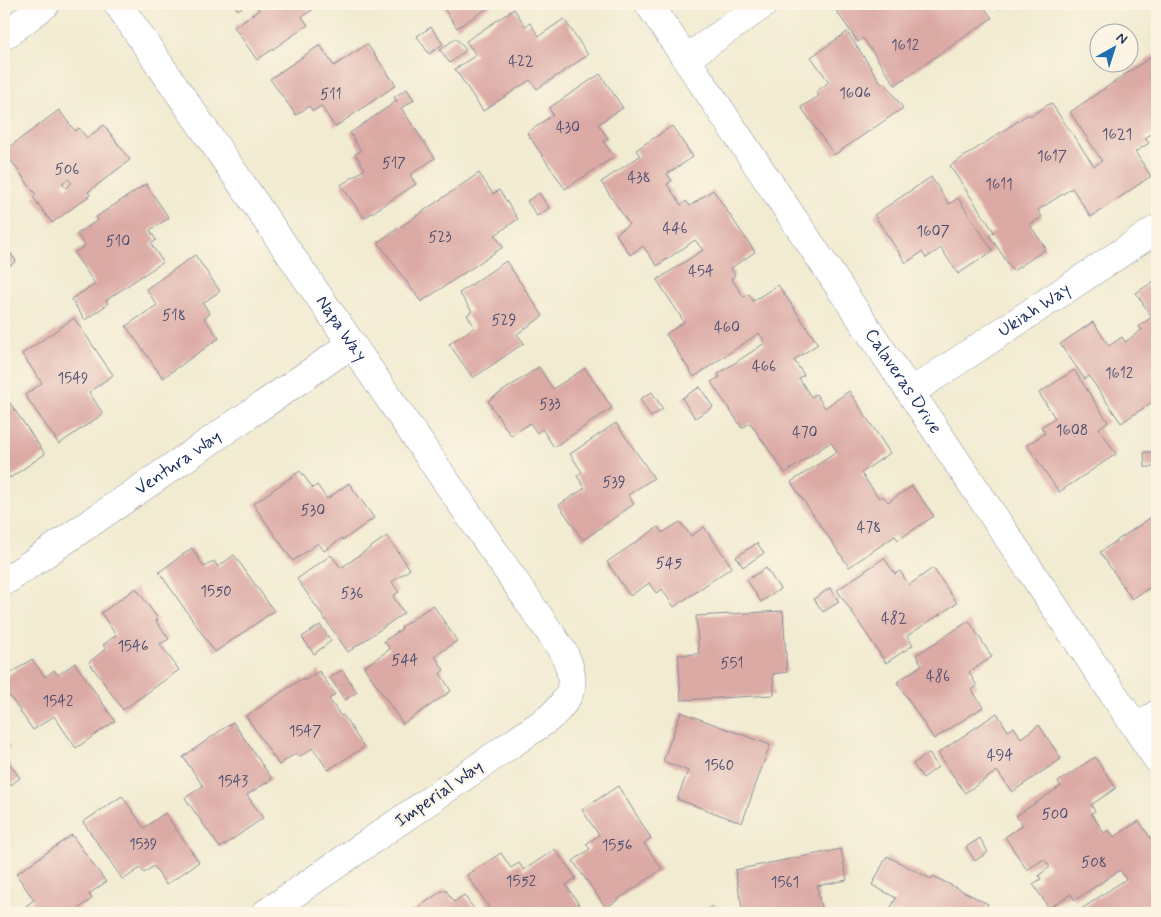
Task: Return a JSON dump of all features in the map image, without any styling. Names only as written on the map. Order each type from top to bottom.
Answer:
[{"type":"street","points":[[4,36],[46,4]]},
{"type":"street","name":"Napa Way","points":[[118,4],[564,653]]},
{"type":"street","name":"Calaveras Drive","points":[[649,4],[912,392],[1147,721],[1157,759]]},
{"type":"street","points":[[687,58],[764,4]]},
{"type":"street","name":"Ukiah Way","points":[[912,392],[1157,228]]},
{"type":"street","name":"Ventura Way","points":[[4,582],[352,344]]},
{"type":"street","name":"Imperial Way","points":[[266,913],[548,719],[562,705],[572,690],[573,679],[564,653]]},
{"type":"building","points":[[233,4],[247,4],[238,10]]},
{"type":"building","points":[[255,4],[321,4],[302,17],[308,25],[257,60],[234,27],[259,10]]},
{"type":"building","points":[[441,4],[494,4],[457,28]]},
{"type":"building","points":[[837,4],[877,4],[882,10],[890,4],[982,4],[992,18],[895,85],[863,38],[858,42],[833,6]]},
{"type":"building","points":[[996,4],[1008,4],[1000,9]]},
{"type":"building","points":[[514,9],[525,26],[530,23],[539,36],[564,19],[588,55],[537,89],[530,80],[483,111],[455,69],[476,55],[466,41]]},
{"type":"building","points":[[431,27],[443,44],[429,54],[417,36]]},
{"type":"building","points":[[847,32],[882,84],[885,83],[903,108],[834,155],[801,107],[819,96],[816,92],[829,82],[811,57]]},
{"type":"building","points":[[456,38],[466,50],[450,63],[440,50]]},
{"type":"building","points":[[367,44],[396,85],[335,127],[321,106],[313,111],[309,106],[296,115],[270,79],[320,45],[334,66]]},
{"type":"building","points":[[1157,53],[1157,130],[1145,138],[1149,143],[1135,152],[1151,176],[1091,217],[1072,188],[1038,210],[1042,217],[1030,225],[1046,249],[1013,271],[989,235],[994,232],[950,166],[1027,115],[1032,115],[1051,103],[1094,166],[1102,161],[1070,112],[1129,72],[1138,72],[1138,66]]},
{"type":"building","points":[[600,74],[623,108],[598,124],[608,138],[603,141],[614,157],[565,189],[527,133],[553,115],[549,108]]},
{"type":"building","points":[[407,89],[414,100],[401,108],[435,158],[410,175],[416,184],[364,218],[341,185],[365,169],[355,154],[361,151],[350,133],[397,101],[394,97]]},
{"type":"building","points":[[59,110],[75,131],[79,128],[87,138],[104,125],[130,160],[88,192],[90,195],[52,223],[33,197],[36,195],[4,151]],"holes":[[[68,179],[72,183],[66,188],[62,183]]]},
{"type":"building","points":[[672,126],[693,157],[667,174],[672,181],[667,184],[681,205],[686,201],[690,206],[713,190],[755,252],[731,268],[735,275],[731,278],[737,287],[744,297],[749,294],[753,301],[778,285],[818,344],[794,360],[804,375],[799,378],[811,397],[816,394],[825,408],[849,391],[890,453],[861,473],[879,498],[883,496],[888,502],[912,486],[934,516],[898,540],[895,536],[849,567],[791,482],[837,452],[831,442],[785,473],[750,423],[742,428],[711,382],[720,377],[718,374],[765,343],[759,333],[694,377],[666,334],[684,322],[657,280],[703,250],[695,240],[657,266],[643,246],[630,255],[616,234],[629,224],[601,182],[640,156],[636,150]]},
{"type":"building","points":[[479,173],[493,194],[499,190],[518,219],[495,235],[503,247],[421,302],[378,242]]},
{"type":"building","points":[[931,177],[949,204],[958,198],[993,251],[958,274],[941,248],[926,258],[922,252],[906,263],[874,215]]},
{"type":"building","points":[[146,184],[169,218],[150,230],[156,240],[151,244],[163,262],[106,300],[108,304],[85,320],[71,299],[95,284],[74,253],[85,246],[77,234],[98,220],[96,217]]},
{"type":"building","points":[[539,193],[549,208],[537,216],[527,201]]},
{"type":"building","points":[[4,244],[16,261],[4,270]]},
{"type":"building","points":[[195,255],[220,291],[203,303],[210,314],[204,318],[219,338],[163,378],[126,326],[157,305],[146,289]]},
{"type":"building","points":[[506,261],[543,316],[517,334],[524,343],[473,378],[449,344],[475,327],[467,315],[472,311],[459,293]]},
{"type":"building","points":[[1157,279],[1157,399],[1121,423],[1089,376],[1085,379],[1060,344],[1093,322],[1109,346],[1122,337],[1125,342],[1142,330],[1139,326],[1152,317],[1136,293]]},
{"type":"building","points":[[74,318],[113,375],[89,392],[103,414],[59,444],[25,395],[42,383],[22,354]]},
{"type":"building","points":[[539,367],[553,389],[585,368],[612,408],[554,447],[542,429],[537,433],[530,423],[511,436],[488,401]]},
{"type":"building","points":[[1074,370],[1108,422],[1099,428],[1116,454],[1059,492],[1027,445],[1045,433],[1041,427],[1055,418],[1039,393]]},
{"type":"building","points":[[700,387],[713,407],[695,418],[682,398]]},
{"type":"building","points":[[652,392],[663,409],[651,417],[640,399]]},
{"type":"building","points":[[10,403],[45,454],[10,478],[4,469],[4,408]]},
{"type":"building","points":[[616,423],[654,478],[628,495],[634,504],[583,540],[559,505],[585,488],[577,476],[582,472],[570,454]]},
{"type":"building","points":[[1144,452],[1157,452],[1157,467],[1145,467]]},
{"type":"building","points":[[300,471],[313,488],[317,485],[327,499],[349,483],[374,518],[324,551],[318,543],[293,561],[253,504]]},
{"type":"building","points":[[1156,514],[1157,590],[1153,593],[1149,588],[1132,599],[1100,552]]},
{"type":"building","points":[[680,522],[691,536],[704,527],[732,567],[674,607],[662,589],[656,593],[649,583],[630,596],[607,562],[658,527],[662,533]]},
{"type":"building","points":[[387,536],[410,569],[392,582],[399,592],[393,596],[404,613],[348,652],[297,579],[331,555],[341,568]]},
{"type":"building","points":[[757,543],[764,553],[743,567],[736,557]]},
{"type":"building","points":[[192,548],[204,567],[214,561],[218,567],[234,555],[274,611],[215,652],[159,572]]},
{"type":"building","points":[[884,558],[895,574],[900,571],[909,585],[933,568],[957,603],[907,636],[913,645],[886,663],[837,590]]},
{"type":"building","points":[[766,568],[780,589],[761,602],[747,580]]},
{"type":"building","points":[[136,588],[158,619],[156,621],[169,639],[160,644],[179,670],[123,710],[89,662],[106,649],[103,645],[116,635],[101,613]]},
{"type":"building","points":[[830,588],[839,602],[823,612],[814,599]]},
{"type":"building","points":[[433,605],[457,641],[435,656],[444,670],[440,673],[451,691],[403,724],[364,667],[390,649],[384,641]]},
{"type":"building","points":[[783,611],[787,672],[773,674],[774,695],[681,700],[678,655],[699,654],[696,616]]},
{"type":"building","points":[[969,621],[992,657],[969,672],[977,686],[972,690],[983,707],[934,739],[897,682],[922,665],[916,655]]},
{"type":"building","points":[[320,625],[331,641],[314,654],[302,637]]},
{"type":"building","points":[[32,659],[45,677],[54,670],[58,675],[75,663],[115,721],[76,748],[54,716],[33,730],[4,688],[4,678]]},
{"type":"building","points":[[342,670],[357,692],[345,700],[330,678]]},
{"type":"building","points":[[319,671],[335,694],[329,699],[341,716],[343,715],[364,747],[328,770],[313,748],[299,757],[296,753],[279,765],[246,716],[303,678],[304,681]]},
{"type":"building","points":[[681,712],[770,745],[742,823],[677,799],[688,771],[663,761]]},
{"type":"building","points":[[997,713],[1008,731],[1014,727],[1021,738],[1039,725],[1061,759],[1012,792],[997,771],[965,793],[938,753]]},
{"type":"building","points":[[233,722],[272,779],[247,795],[263,818],[220,848],[185,798],[203,786],[183,757]]},
{"type":"building","points":[[4,738],[10,747],[4,752]]},
{"type":"building","points":[[929,753],[938,767],[923,778],[913,764]]},
{"type":"building","points":[[4,756],[20,778],[4,790]]},
{"type":"building","points":[[1095,757],[1116,788],[1091,805],[1095,811],[1091,813],[1104,833],[1109,830],[1114,837],[1139,821],[1157,848],[1157,895],[1154,896],[1157,906],[1154,908],[1157,913],[1082,913],[1080,910],[1126,879],[1120,870],[1075,900],[1071,894],[1049,908],[1033,884],[1041,879],[1039,875],[1050,867],[1044,859],[1027,870],[1005,837],[1023,825],[1016,816],[1061,786],[1058,782]]},
{"type":"building","points":[[618,786],[651,838],[644,843],[662,869],[606,908],[573,861],[590,849],[586,844],[599,835],[582,810]]},
{"type":"building","points":[[122,796],[144,828],[165,813],[199,862],[166,885],[154,866],[144,873],[140,868],[123,880],[83,822]]},
{"type":"building","points":[[72,835],[106,882],[89,894],[92,899],[78,909],[81,913],[31,913],[26,906],[34,900],[16,874]]},
{"type":"building","points":[[980,838],[988,852],[975,861],[966,847]]},
{"type":"building","points":[[555,849],[576,878],[566,885],[585,913],[524,913],[523,911],[520,913],[493,913],[467,875],[501,853],[511,868],[519,863],[524,870]]},
{"type":"building","points":[[841,849],[847,880],[817,886],[821,908],[823,907],[825,913],[743,913],[735,870]]},
{"type":"building","points":[[887,856],[931,879],[933,876],[988,904],[983,913],[888,913],[896,898],[872,885]]},
{"type":"building","points":[[445,889],[454,902],[464,895],[477,913],[411,912]]},
{"type":"building","points":[[712,906],[717,913],[702,913]]}]
